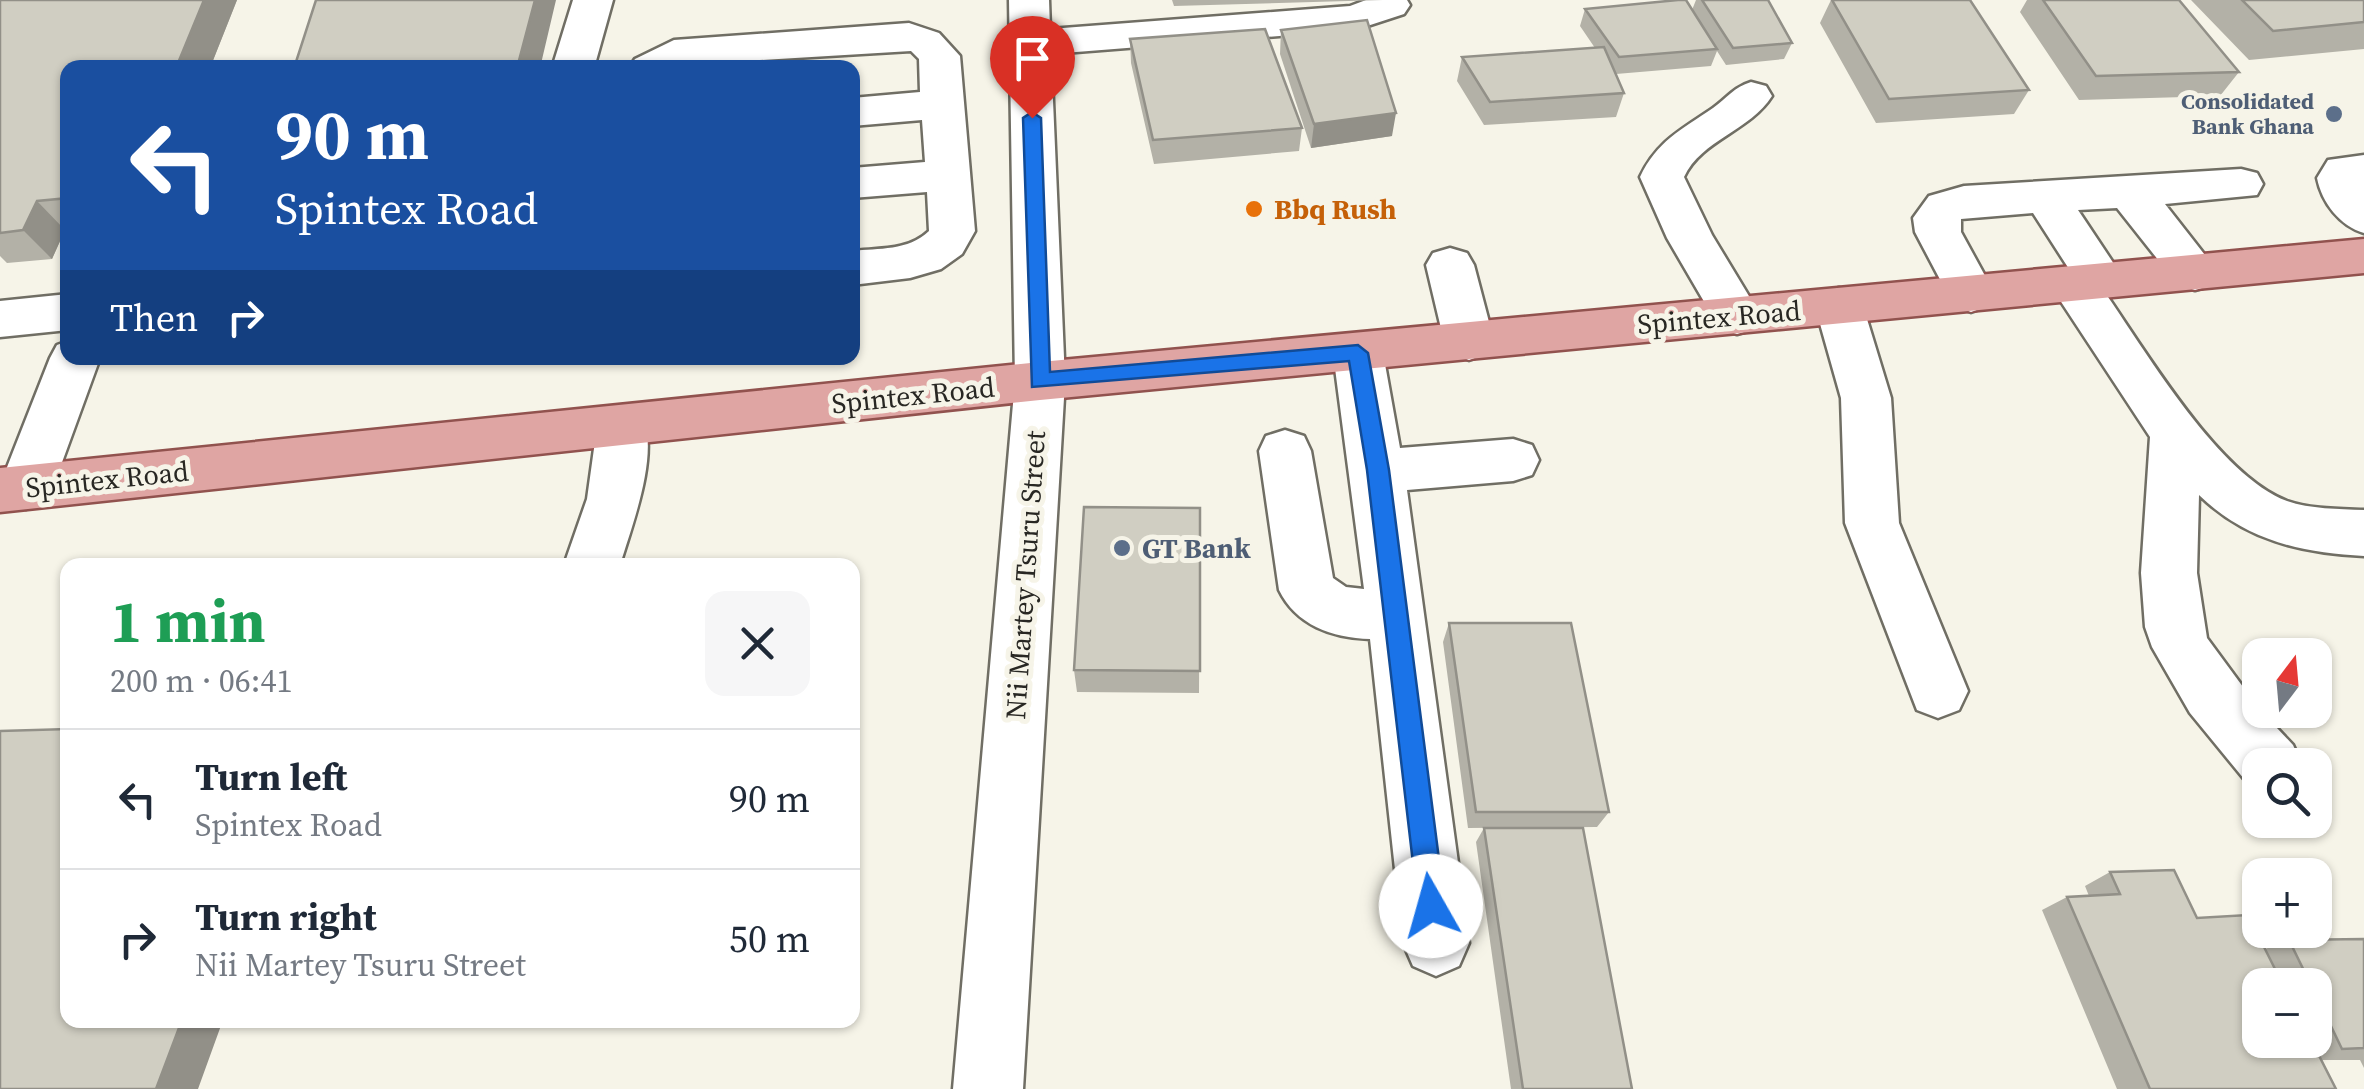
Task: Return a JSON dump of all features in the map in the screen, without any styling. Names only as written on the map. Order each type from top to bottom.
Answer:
[{"type":"main road","name":"Spintex Road","points":[[13,488],[1040,381],[2364,256]]},
{"type":"street","points":[[575,60],[593,0]]},
{"type":"street","points":[[1029,21],[1340,20],[1390,5]]},
{"type":"street","name":"Nii Martey Tsuru Street","points":[[988,1089],[1040,381],[1029,21]]},
{"type":"street","points":[[663,60],[674,53],[908,36],[925,42],[940,56],[952,231],[948,242],[935,254],[860,267]]},
{"type":"street","points":[[1737,316],[1690,238],[1662,177],[1667,161],[1680,147],[1736,112],[1751,96]]},
{"type":"street","points":[[860,111],[943,104]]},
{"type":"street","points":[[2364,170],[2344,171],[2339,178],[2342,191],[2364,217]]},
{"type":"street","points":[[860,183],[948,174]]},
{"type":"street","points":[[1971,294],[1938,232],[1936,218],[1945,207],[1964,202],[2241,184]]},
{"type":"street","points":[[2129,191],[2196,273]]},
{"type":"street","points":[[2046,197],[2088,284],[2176,431],[2211,478],[2260,513],[2322,532],[2364,534]]},
{"type":"street","points":[[1450,265],[1470,341]]},
{"type":"street","points":[[1838,306],[1866,398],[1872,523],[1938,691]]},
{"type":"street","points":[[0,319],[60,313]]},
{"type":"street","points":[[1358,353],[1378,470],[1436,943]]},
{"type":"street","points":[[13,488],[73,365]]},
{"type":"street","points":[[594,558],[614,499],[624,427]]},
{"type":"street","points":[[2176,431],[2170,614],[2180,644],[2198,676],[2257,748]]},
{"type":"street","points":[[1284,451],[1307,590],[1332,610],[1355,615],[1396,612]]},
{"type":"street","points":[[1378,470],[1513,460]]},
{"type":"building","points":[[0,0],[204,0],[179,60],[60,60],[60,199],[37,201],[23,230],[0,233]]},
{"type":"building","points":[[316,0],[535,0],[519,60],[297,60]]},
{"type":"building","points":[[1686,0],[1717,49],[1619,57],[1585,9]]},
{"type":"building","points":[[1702,0],[1768,0],[1792,43],[1733,48]]},
{"type":"building","points":[[1832,0],[1970,0],[2029,90],[1889,99]]},
{"type":"building","points":[[2043,0],[2179,0],[2239,72],[2096,76]]},
{"type":"building","points":[[2242,0],[2364,0],[2364,22],[2273,31]]},
{"type":"building","points":[[1367,20],[1396,113],[1314,124],[1281,30]]},
{"type":"building","points":[[1265,29],[1302,128],[1153,140],[1130,39]]},
{"type":"building","points":[[1604,47],[1624,93],[1490,102],[1462,57]]},
{"type":"building","points":[[1084,507],[1200,508],[1200,671],[1074,670]]},
{"type":"building","points":[[1449,623],[1571,623],[1609,812],[1476,812]]},
{"type":"building","points":[[60,729],[60,1028],[179,1028],[156,1089],[0,1089],[0,731]]},
{"type":"building","points":[[1484,828],[1583,828],[1632,1089],[1523,1089]]},
{"type":"building","points":[[2174,870],[2197,918],[2242,915],[2242,948],[2264,948],[2274,968],[2242,968],[2242,1058],[2320,1058],[2336,1089],[2150,1089],[2067,897],[2120,894],[2110,872]]},
{"type":"building","points":[[2332,939],[2364,939],[2364,1048],[2342,1049],[2332,1028],[2332,968],[2303,968],[2293,948],[2332,948]]},
{"type":"place","name":"Consolidated Bank Ghana","points":[[2334,114]]},
{"type":"place","name":"Bbq Rush","points":[[1254,209]]},
{"type":"place","name":"GT Bank","points":[[1122,548]]},
{"type":"route","points":[[1032,118],[1040,381],[1358,353],[1378,470],[1431,906]]}]
